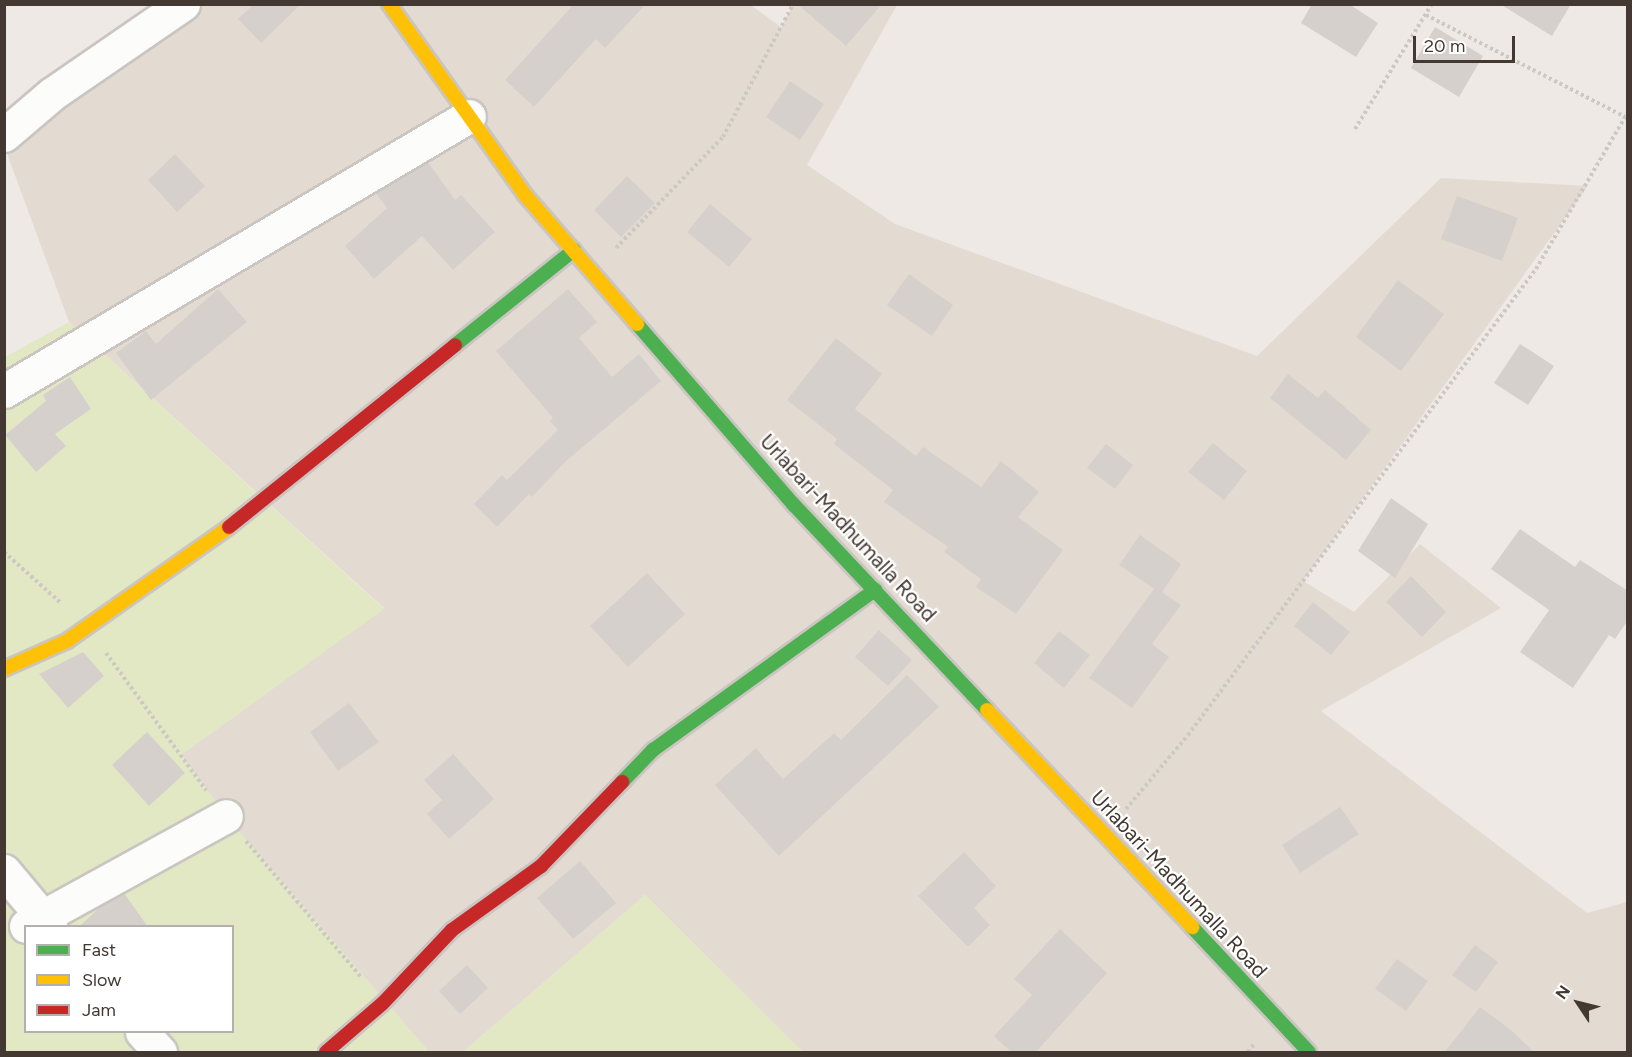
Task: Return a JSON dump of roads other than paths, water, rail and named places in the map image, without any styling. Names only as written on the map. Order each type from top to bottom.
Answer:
[{"type":"street","points":[[4,135],[52,94],[183,4]]},
{"type":"street","name":"Urlabari-Madhumalla Road","points":[[389,4],[525,195],[794,506],[1309,1053]]},
{"type":"street","points":[[4,391],[469,116]]},
{"type":"street","points":[[4,669],[67,641],[227,528],[574,250]]},
{"type":"street","points":[[326,1053],[383,1003],[452,930],[541,866],[653,750],[875,590]]},
{"type":"street","points":[[4,871],[36,924],[225,816]]},
{"type":"street","points":[[4,938],[24,929]]},
{"type":"street","points":[[143,1033],[160,1053]]}]
